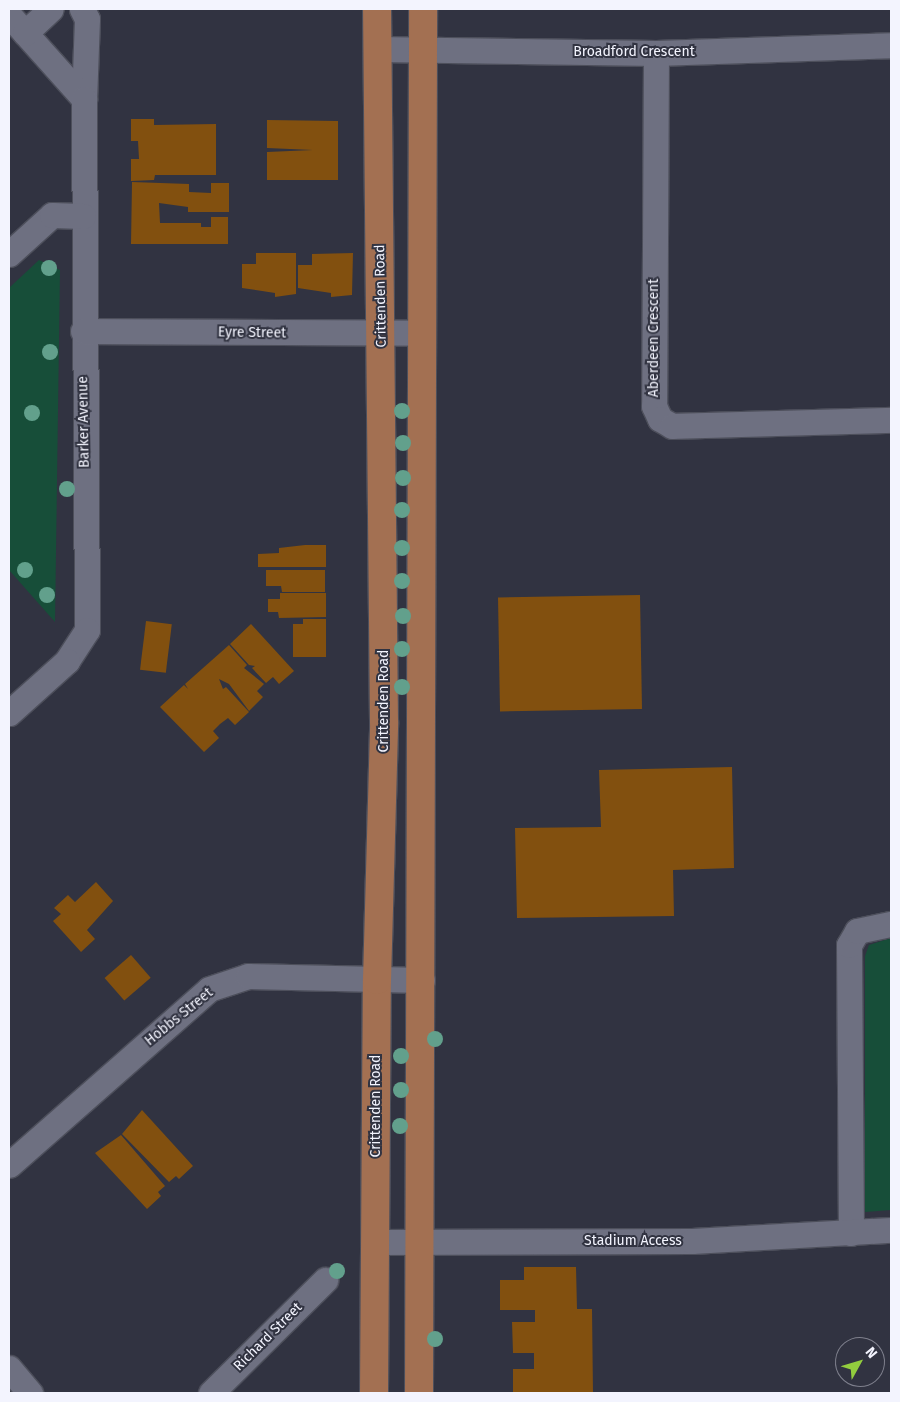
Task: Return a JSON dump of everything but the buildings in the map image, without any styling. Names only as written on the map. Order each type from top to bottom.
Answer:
[{"type":"main road","name":"Crittenden Road","points":[[374,1393],[377,980],[384,722],[382,334],[377,9]]},
{"type":"main road","points":[[419,1393],[422,980],[417,709],[422,333],[423,9]]},
{"type":"street","points":[[25,33],[51,9]]},
{"type":"street","name":"Barker Avenue","points":[[9,713],[67,661],[87,630],[83,216],[87,19],[82,9]]},
{"type":"street","points":[[9,15],[84,99]]},
{"type":"street","name":"Broadford Crescent","points":[[377,49],[656,53],[891,46]]},
{"type":"street","name":"Aberdeen Crescent","points":[[656,53],[654,406],[660,419],[672,426],[891,420]]},
{"type":"street","points":[[9,254],[52,215],[83,216]]},
{"type":"street","name":"Eyre Street","points":[[83,331],[422,333]]},
{"type":"street","points":[[851,1233],[850,945],[857,931],[891,924]]},
{"type":"street","name":"Hobbs Street","points":[[9,1165],[209,989],[248,976],[422,980]]},
{"type":"street","name":"Stadium Access","points":[[375,1242],[692,1241],[891,1230]]},
{"type":"street","name":"Richard Street","points":[[211,1393],[324,1280]]},
{"type":"street","points":[[9,1368],[30,1393]]},
{"type":"green space","points":[[39,260],[60,270],[55,622],[9,570],[9,288]]},
{"type":"green space","points":[[891,938],[891,1210],[865,1212],[865,956],[869,945]]}]
